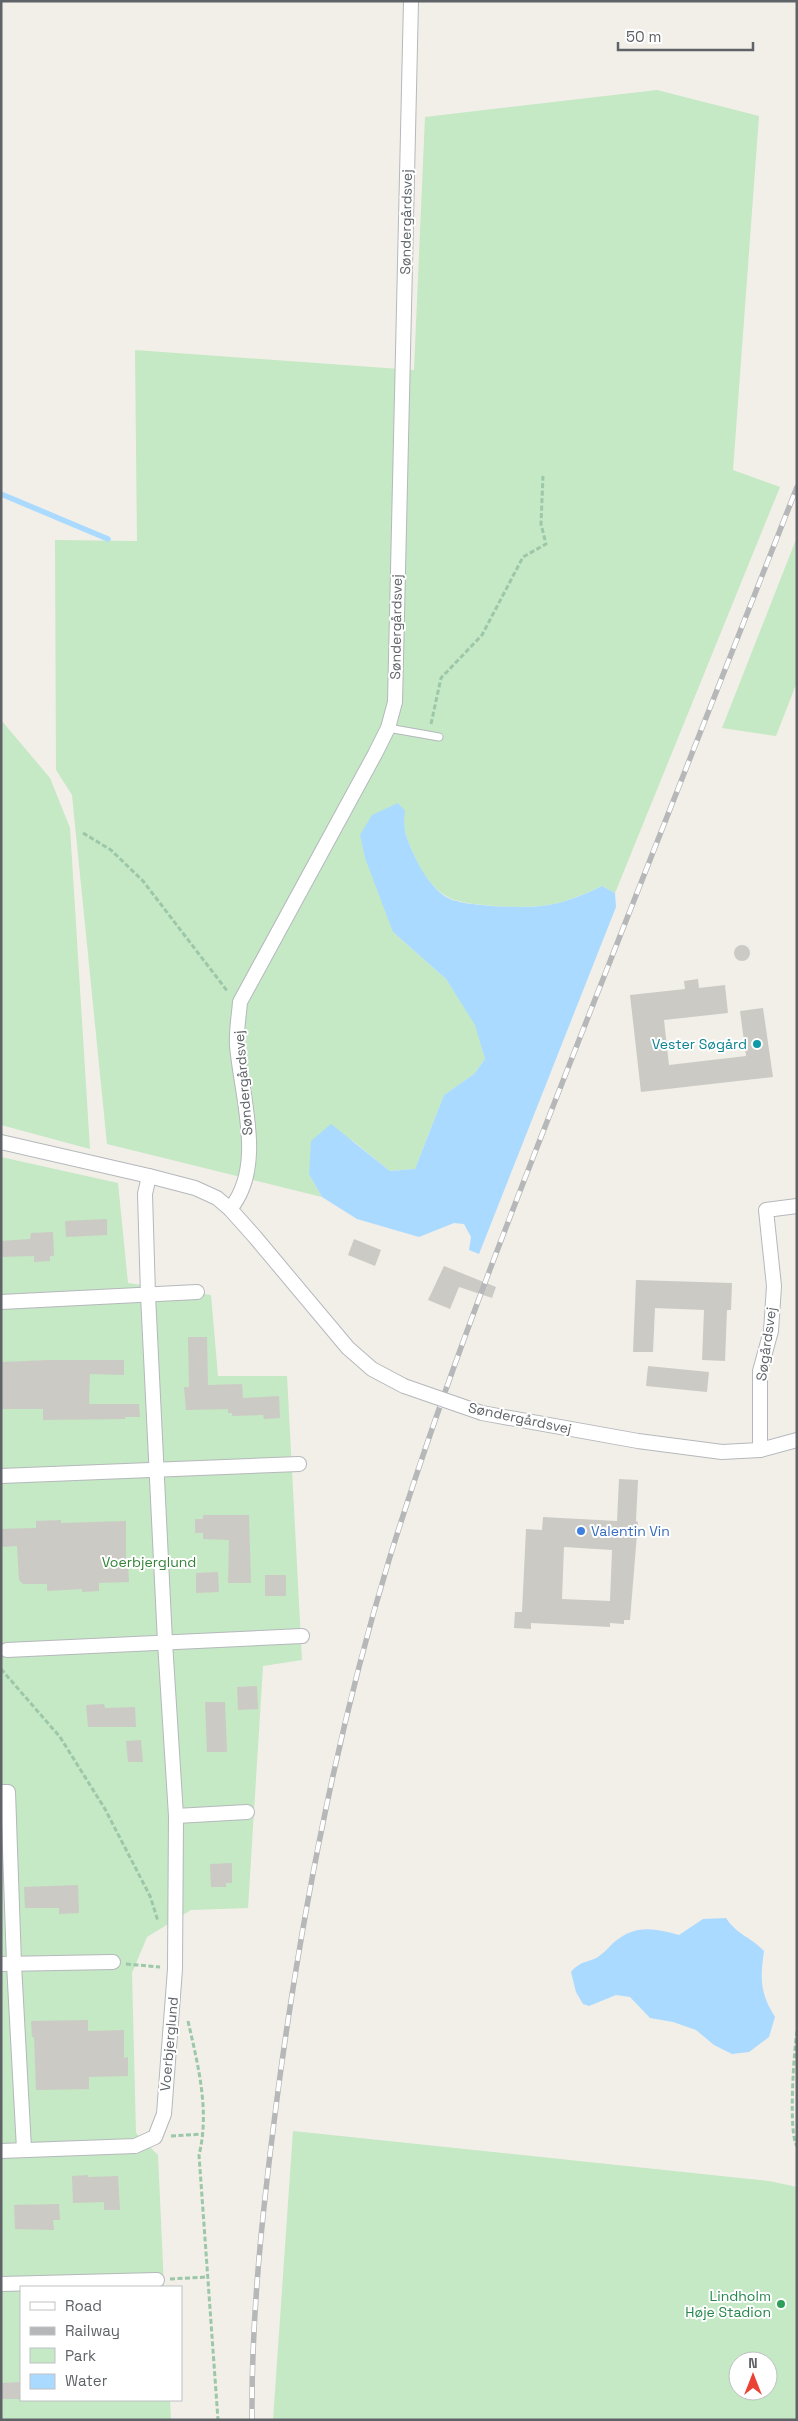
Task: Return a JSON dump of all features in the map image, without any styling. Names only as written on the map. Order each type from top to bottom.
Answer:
[{"type":"street","name":"Søndergårdsvej","points":[[230,1209],[248,1173],[250,1153],[237,1042],[240,1002],[388,728],[395,702],[411,1]]},
{"type":"street","name":"Søndergårdsvej","points":[[1,1142],[149,1176],[195,1188],[217,1198],[230,1209],[348,1348],[372,1370],[404,1386],[482,1413],[676,1446],[722,1452],[760,1450],[797,1440]]},
{"type":"street","name":"Voerbjerglund","points":[[149,1176],[146,1194],[148,1295],[165,1642],[176,1816],[175,1969],[164,2114],[155,2137]]},
{"type":"street","name":"Søgårdsvej","points":[[760,1450],[760,1371],[771,1331],[774,1286],[766,1210],[797,1206]]},
{"type":"street","points":[[1,1302],[196,1292]]},
{"type":"street","points":[[1,1476],[299,1464]]},
{"type":"street","points":[[7,1650],[302,1636]]},
{"type":"street","points":[[1,1792],[8,1792],[8,1964],[24,2150]]},
{"type":"street","points":[[176,1816],[247,1812]]},
{"type":"street","points":[[8,1964],[113,1962]]},
{"type":"street","points":[[1,2151],[135,2146],[155,2137]]},
{"type":"street","points":[[1,2284],[157,2280]]},
{"type":"lane","points":[[388,728],[439,737]]},
{"type":"path","points":[[429,735],[441,678],[482,635],[523,557],[546,544],[541,524],[543,476]]},
{"type":"path","points":[[83,833],[111,850],[143,880],[222,986],[240,1002]]},
{"type":"path","points":[[1,1669],[60,1737],[106,1809],[150,1896],[159,1923]]},
{"type":"path","points":[[113,1962],[175,1969]]},
{"type":"path","points":[[186,2014],[204,2109],[204,2134],[198,2155],[218,2420]]},
{"type":"path","points":[[797,2031],[793,2141],[797,2146]]},
{"type":"path","points":[[155,2137],[204,2134]]},
{"type":"path","points":[[157,2280],[207,2277]]},
{"type":"green space","points":[[657,90],[759,116],[733,470],[780,487],[615,893],[602,886],[562,902],[526,907],[480,905],[454,900],[436,888],[420,867],[406,834],[404,811],[398,803],[393,932],[446,979],[476,1025],[485,1059],[474,1074],[444,1095],[415,1169],[390,1171],[352,1140],[309,1174],[322,1197],[107,1144],[72,795],[56,770],[55,540],[137,541],[135,350],[414,370],[425,117]]},
{"type":"green space","points":[[797,537],[797,682],[776,736],[722,728]]},
{"type":"green space","points":[[1,720],[50,778],[70,828],[90,1149],[1,1125]]},
{"type":"green space","name":"Voerbjerglund","points":[[1,1157],[118,1183],[128,1283],[211,1295],[218,1376],[287,1376],[302,1660],[263,1666],[248,1908],[191,1910],[147,1937],[132,1973],[136,2133],[158,2155],[164,2286],[20,2286],[20,2401],[170,2401],[171,2420],[1,2420]]},
{"type":"green space","points":[[293,2131],[769,2181],[797,2187],[797,2420],[273,2420]]},
{"type":"water","points":[[398,803],[405,811],[404,824],[406,834],[417,861],[431,883],[446,897],[480,905],[526,907],[562,902],[602,886],[615,893],[616,907],[479,1254],[469,1250],[471,1237],[464,1224],[454,1223],[419,1237],[357,1219],[322,1197],[309,1174],[311,1141],[331,1124],[390,1171],[415,1169],[444,1095],[474,1074],[485,1059],[475,1025],[446,979],[393,932],[365,858],[360,835],[372,815]]},
{"type":"water","points":[[726,1918],[734,1928],[764,1951],[762,1986],[766,2000],[775,2017],[769,2037],[749,2052],[732,2054],[714,2045],[696,2030],[673,2022],[650,2018],[630,1997],[616,1995],[589,2006],[583,2004],[576,1992],[571,1972],[579,1965],[595,1959],[615,1941],[625,1935],[647,1929],[679,1935],[703,1919]]},
{"type":"building","points":[[742,945],[750,953],[742,961],[734,953]]},
{"type":"building","points":[[698,979],[699,988],[725,985],[728,1013],[664,1020],[669,1065],[746,1056],[740,1011],[763,1008],[773,1077],[641,1092],[630,995],[685,989],[684,981]]},
{"type":"building","points":[[107,1219],[107,1235],[66,1237],[65,1221]]},
{"type":"building","points":[[53,1232],[54,1256],[50,1256],[50,1261],[34,1262],[34,1256],[1,1257],[1,1241],[30,1239],[31,1233]]},
{"type":"building","points":[[354,1239],[381,1250],[375,1266],[348,1255]]},
{"type":"building","points":[[444,1266],[496,1287],[492,1298],[459,1287],[450,1309],[428,1300]]},
{"type":"building","points":[[636,1280],[732,1283],[731,1310],[727,1310],[725,1361],[702,1360],[704,1310],[655,1308],[653,1352],[633,1352]]},
{"type":"building","points":[[188,1337],[207,1337],[208,1385],[242,1384],[243,1398],[279,1396],[280,1418],[264,1419],[263,1415],[232,1416],[232,1413],[228,1413],[228,1409],[186,1410],[184,1387],[189,1387]]},
{"type":"building","points":[[124,1360],[124,1375],[90,1374],[89,1404],[139,1404],[140,1417],[125,1417],[125,1419],[43,1420],[43,1409],[1,1409],[2,1362]]},
{"type":"building","points":[[648,1366],[709,1372],[707,1392],[646,1386]]},
{"type":"building","points":[[619,1479],[638,1480],[636,1521],[638,1522],[630,1620],[624,1620],[624,1624],[610,1623],[610,1627],[531,1623],[531,1629],[514,1628],[515,1612],[522,1612],[526,1529],[542,1530],[543,1517],[617,1521]],"holes":[[[564,1547],[612,1550],[610,1601],[562,1599]]]},
{"type":"building","points":[[203,1515],[249,1515],[251,1583],[228,1583],[229,1540],[203,1539],[203,1533],[195,1533],[195,1519],[203,1519]]},
{"type":"building","points":[[61,1520],[61,1523],[126,1521],[126,1563],[128,1563],[129,1582],[99,1583],[99,1591],[82,1592],[82,1589],[47,1591],[47,1584],[23,1584],[19,1580],[17,1546],[1,1547],[1,1529],[36,1528],[36,1521]]},
{"type":"building","points":[[218,1572],[219,1592],[196,1593],[196,1573]]},
{"type":"building","points":[[265,1575],[286,1575],[286,1596],[265,1596]]},
{"type":"building","points":[[257,1686],[258,1709],[238,1710],[237,1687]]},
{"type":"building","points":[[205,1702],[225,1702],[227,1752],[207,1752]]},
{"type":"building","points":[[104,1704],[105,1708],[135,1707],[136,1727],[88,1727],[86,1705]]},
{"type":"building","points":[[141,1740],[143,1762],[128,1762],[126,1741]]},
{"type":"building","points":[[232,1863],[232,1883],[226,1883],[226,1887],[211,1887],[210,1864]]},
{"type":"building","points":[[78,1885],[79,1913],[59,1914],[59,1908],[25,1908],[24,1887]]},
{"type":"building","points":[[88,2020],[88,2031],[124,2030],[124,2058],[128,2057],[128,2076],[89,2077],[89,2089],[36,2090],[34,2037],[32,2037],[31,2021]]},
{"type":"building","points":[[88,2175],[88,2177],[118,2176],[120,2210],[104,2210],[104,2202],[73,2203],[72,2176]]},
{"type":"building","points":[[59,2204],[60,2220],[53,2220],[54,2230],[15,2229],[14,2205]]},
{"type":"building","points":[[20,2382],[20,2399],[1,2399],[1,2383]]},
{"type":"waterway","points":[[1,494],[108,539]]},
{"type":"railway","points":[[252,2420],[256,2290],[274,2119],[289,2011],[324,1816],[338,1751],[371,1623],[410,1493],[480,1296],[555,1100],[797,487]]},
{"type":"place","name":"Vester Søgård","points":[[757,1044]]},
{"type":"place","name":"Valentin Vin","points":[[581,1531]]},
{"type":"place","name":"Lindholm Høje Stadion","points":[[781,2304]]}]
